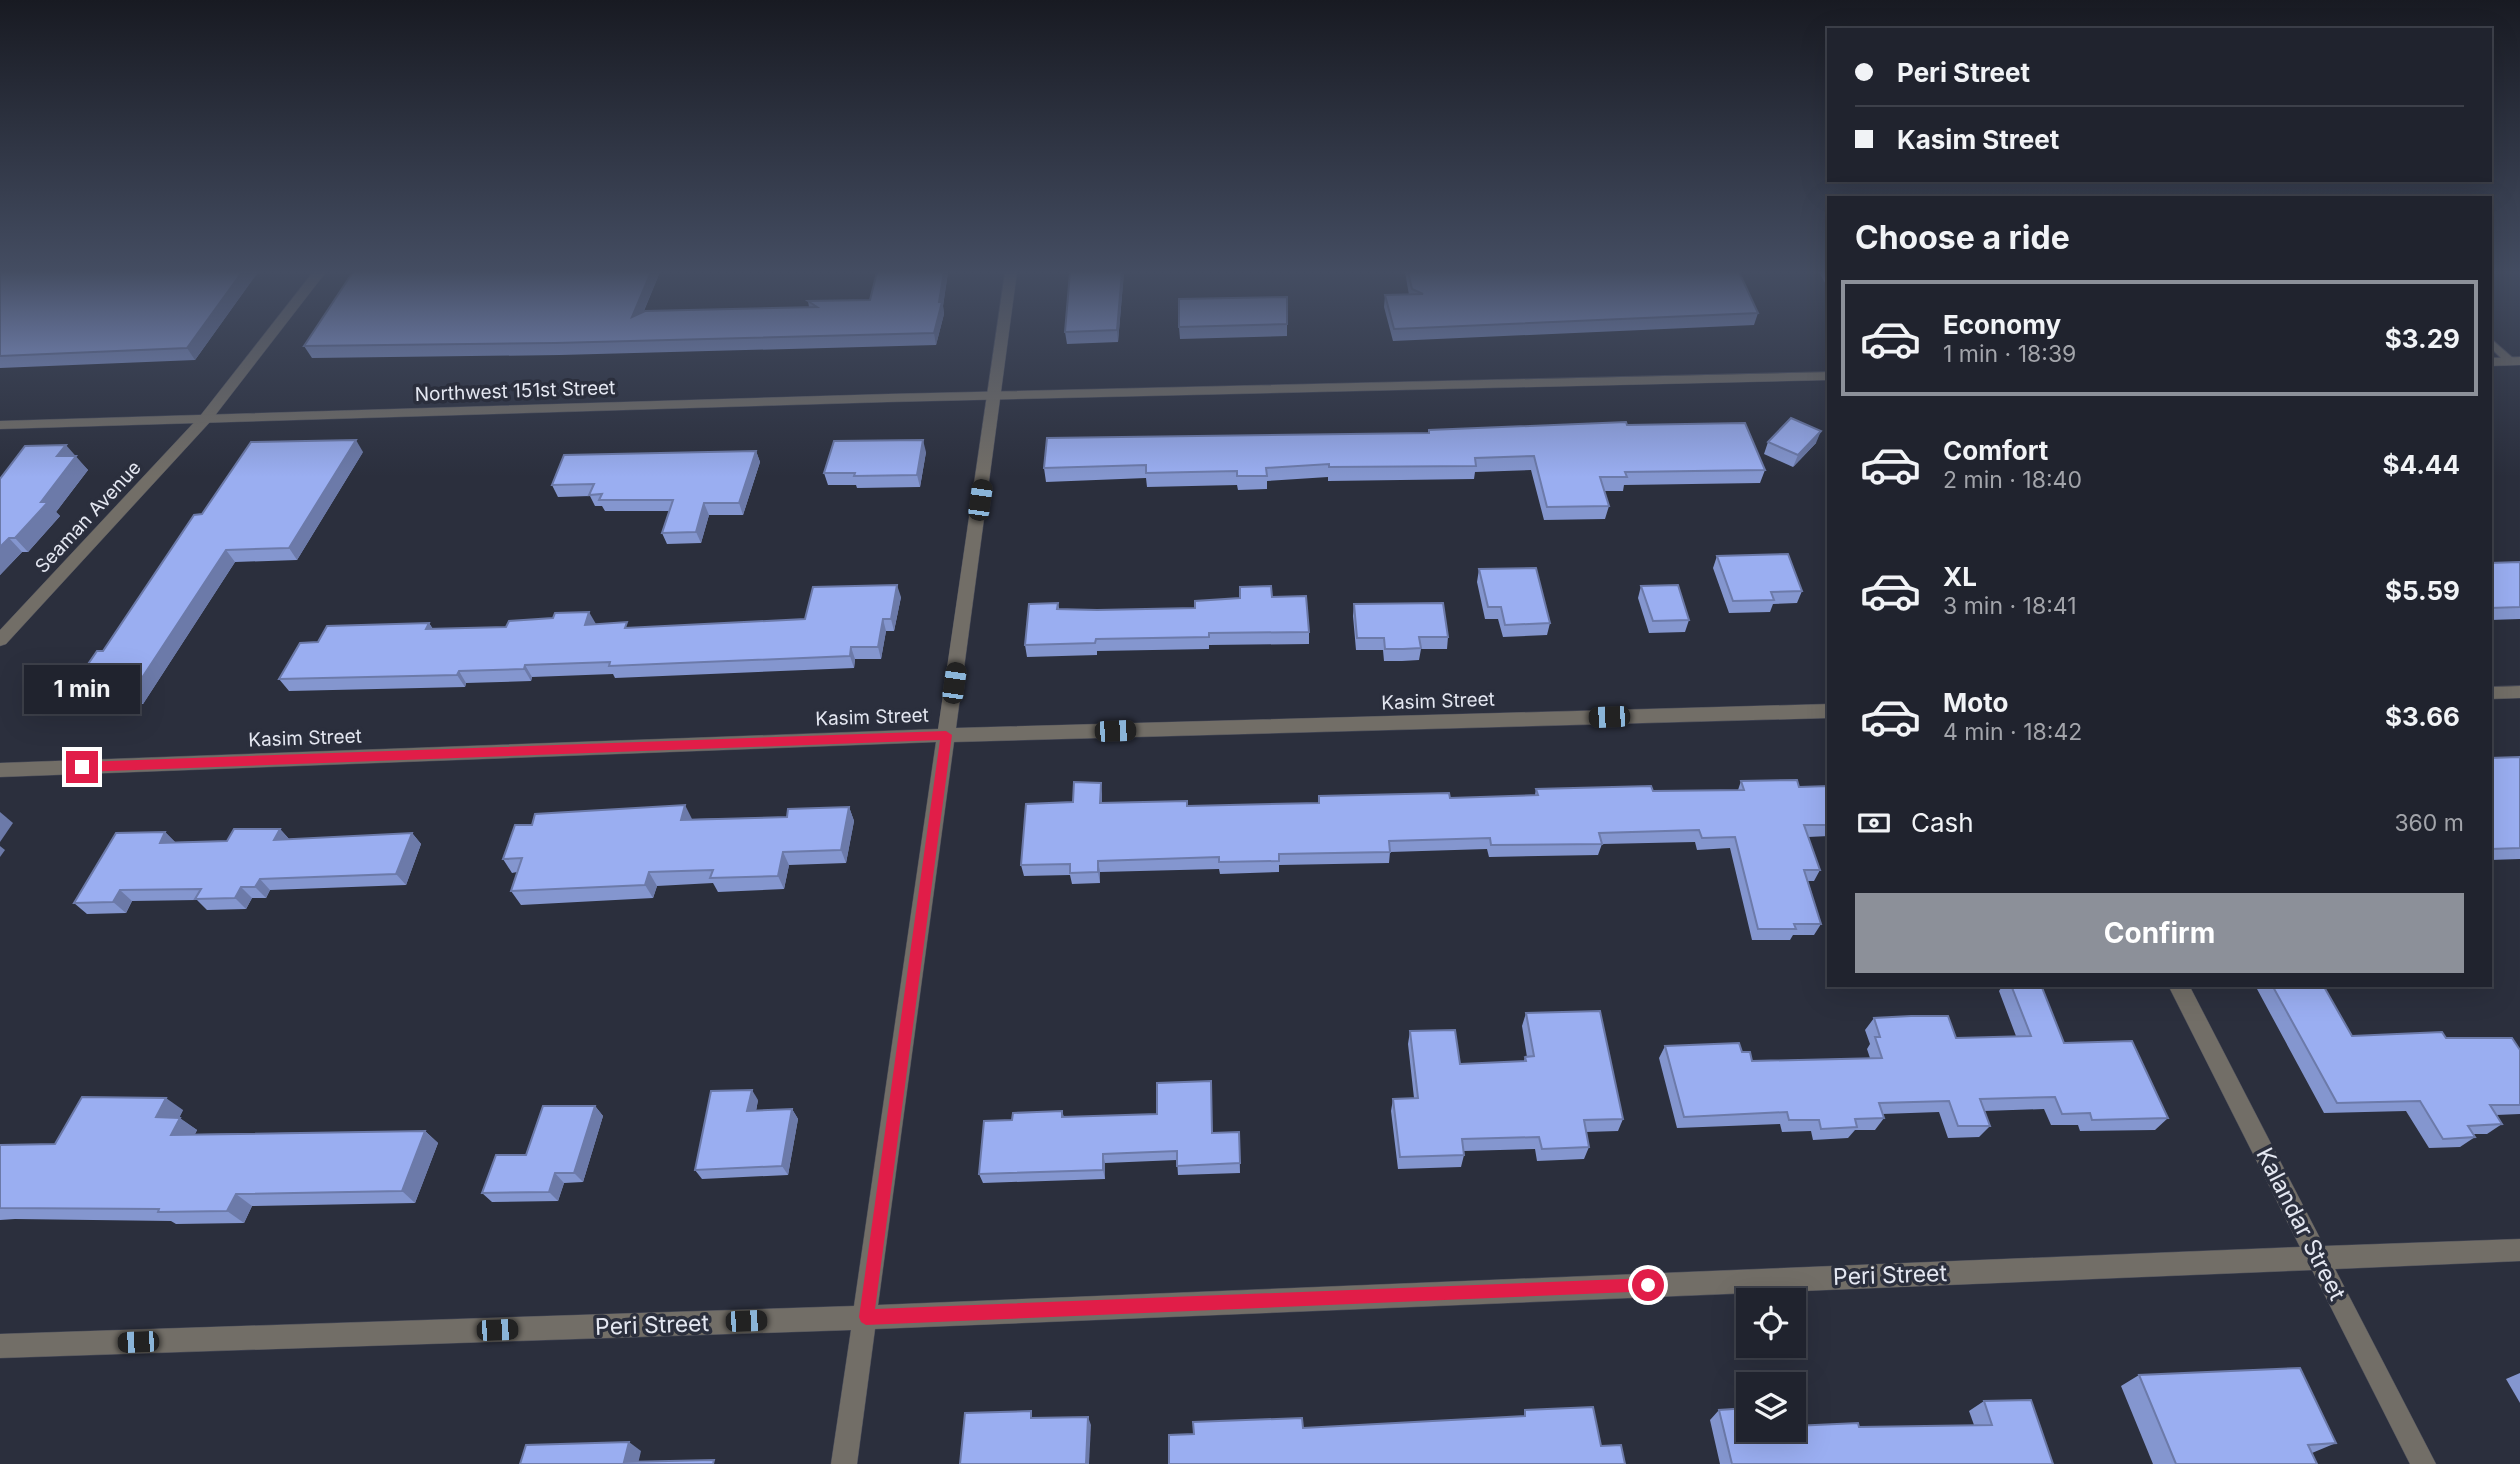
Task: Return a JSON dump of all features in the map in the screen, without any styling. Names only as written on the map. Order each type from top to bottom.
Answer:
[{"type":"street","name":"Seaman Avenue","points":[[0,640],[205,419],[267,340]]},
{"type":"street","points":[[844,1464],[1002,340]]},
{"type":"street","points":[[2492,362],[2515,361]]},
{"type":"street","name":"Northwest 151st Street","points":[[0,425],[995,396],[1827,376]]},
{"type":"street","points":[[2492,693],[2520,692]]},
{"type":"street","name":"Kasim Street","points":[[0,770],[946,735],[1827,711]]},
{"type":"street","name":"Kalandar Street","points":[[2179,987],[2423,1464]]},
{"type":"street","name":"Peri Street","points":[[0,1346],[866,1317],[2520,1250]]},
{"type":"lane","points":[[2492,343],[2515,361]]},
{"type":"building","points":[[0,340],[193,340],[187,348],[0,356]]},
{"type":"building","points":[[308,340],[657,340],[555,343],[304,346]]},
{"type":"building","points":[[1791,418],[1821,431],[1798,455],[1768,442]]},
{"type":"building","points":[[1626,422],[1627,425],[1745,423],[1765,470],[1625,472],[1627,477],[1600,477],[1609,506],[1547,507],[1534,456],[1475,458],[1476,466],[1329,467],[1329,464],[1266,468],[1267,476],[1237,476],[1237,471],[1146,473],[1146,465],[1044,468],[1047,438],[1429,433],[1429,430]]},
{"type":"building","points":[[356,440],[289,548],[226,550],[132,693],[67,695],[97,651],[103,651],[194,515],[202,514],[251,442]]},
{"type":"building","points":[[923,440],[917,475],[854,476],[855,473],[824,473],[834,441]]},
{"type":"building","points":[[66,445],[57,456],[76,456],[41,502],[48,502],[15,538],[9,538],[0,547],[0,479],[25,446]]},
{"type":"building","points":[[756,451],[739,503],[704,503],[696,532],[662,533],[673,500],[599,500],[602,494],[589,495],[594,484],[552,485],[564,455]]},
{"type":"building","points":[[1788,554],[1802,591],[1771,592],[1774,600],[1733,601],[1717,556]]},
{"type":"building","points":[[2520,562],[2520,607],[2492,608],[2492,563]]},
{"type":"building","points":[[1536,568],[1550,623],[1505,625],[1501,607],[1488,607],[1479,569]]},
{"type":"building","points":[[897,585],[891,619],[883,619],[878,647],[851,647],[850,656],[609,666],[610,662],[525,665],[524,669],[459,671],[457,675],[279,679],[300,643],[318,642],[327,626],[429,623],[426,629],[506,627],[509,621],[553,618],[555,613],[589,612],[585,625],[627,622],[625,628],[805,619],[813,587]]},
{"type":"building","points":[[1678,585],[1689,620],[1653,621],[1641,586]]},
{"type":"building","points":[[1271,586],[1272,597],[1306,596],[1309,632],[1209,633],[1209,637],[1096,639],[1095,643],[1025,645],[1029,604],[1058,603],[1057,609],[1097,610],[1195,608],[1195,601],[1240,598],[1240,587]]},
{"type":"building","points":[[1443,603],[1448,637],[1419,637],[1421,648],[1385,649],[1384,638],[1357,638],[1354,604]]},
{"type":"building","points":[[2520,757],[2520,848],[2492,849],[2492,758]]},
{"type":"building","points":[[1797,780],[1799,787],[1827,786],[1827,825],[1804,825],[1820,870],[1804,870],[1821,924],[1794,924],[1796,929],[1758,929],[1735,837],[1702,838],[1699,830],[1599,833],[1602,844],[1491,845],[1490,838],[1389,841],[1390,852],[1279,854],[1279,861],[1219,862],[1219,857],[1098,861],[1098,872],[1070,873],[1070,864],[1021,865],[1026,804],[1073,802],[1074,782],[1101,783],[1100,803],[1187,801],[1187,806],[1319,803],[1319,796],[1449,793],[1450,798],[1538,795],[1536,789],[1651,786],[1653,791],[1744,790],[1741,781]]},
{"type":"building","points":[[685,805],[681,820],[787,817],[788,809],[849,807],[841,850],[783,852],[778,876],[710,878],[713,870],[649,872],[645,885],[511,891],[522,858],[503,859],[515,825],[532,825],[535,814]]},
{"type":"building","points":[[234,829],[280,829],[274,840],[412,833],[396,874],[260,879],[255,887],[241,887],[235,898],[195,899],[201,889],[120,890],[113,902],[74,903],[116,833],[165,832],[160,843],[227,841]]},
{"type":"building","points":[[2012,987],[2042,987],[2064,1043],[2132,1041],[2168,1118],[2092,1120],[2090,1113],[2062,1114],[2055,1097],[1980,1099],[1990,1126],[1958,1126],[1949,1101],[1879,1103],[1884,1118],[1855,1119],[1857,1127],[1821,1129],[1819,1120],[1789,1120],[1787,1112],[1684,1117],[1665,1046],[1739,1043],[1742,1052],[1750,1052],[1752,1061],[1882,1058],[1875,1037],[1880,1037],[1874,1018],[1911,1016],[1948,1016],[1956,1038],[2031,1036]]},
{"type":"building","points":[[2273,987],[2324,987],[2352,1036],[2442,1032],[2446,1038],[2512,1038],[2520,1050],[2520,1105],[2490,1105],[2502,1124],[2468,1126],[2475,1137],[2443,1139],[2420,1101],[2337,1103]]},
{"type":"building","points":[[1600,1011],[1623,1119],[1584,1120],[1589,1147],[1542,1149],[1539,1137],[1462,1139],[1464,1155],[1400,1157],[1393,1099],[1418,1098],[1410,1031],[1455,1030],[1460,1064],[1526,1061],[1525,1057],[1534,1056],[1526,1013]]},
{"type":"building","points":[[1211,1081],[1212,1133],[1239,1132],[1240,1163],[1177,1166],[1177,1151],[1103,1154],[1103,1170],[979,1174],[984,1121],[1012,1120],[1013,1113],[1037,1112],[1062,1111],[1062,1117],[1157,1114],[1157,1083]]},
{"type":"building","points":[[752,1090],[747,1111],[792,1109],[782,1166],[695,1170],[711,1091]]},
{"type":"building","points":[[82,1097],[166,1098],[156,1117],[180,1118],[171,1135],[425,1131],[402,1191],[236,1194],[227,1211],[0,1208],[0,1145],[55,1144]]},
{"type":"building","points":[[543,1106],[595,1106],[574,1173],[555,1173],[549,1192],[482,1193],[496,1155],[526,1155]]},
{"type":"building","points":[[2300,1368],[2336,1443],[2308,1445],[2317,1464],[2176,1464],[2139,1375]]},
{"type":"building","points":[[2031,1400],[2053,1464],[1732,1464],[1719,1410],[1736,1409],[1736,1442],[1806,1442],[1806,1425],[1858,1423],[1859,1427],[1992,1425],[1984,1401]]},
{"type":"building","points":[[1593,1407],[1601,1446],[1621,1445],[1625,1464],[1169,1464],[1169,1435],[1194,1434],[1193,1422],[1302,1418],[1303,1428],[1525,1416],[1525,1410]]},
{"type":"building","points":[[1031,1411],[1031,1418],[1088,1417],[1086,1464],[960,1464],[965,1413]]},
{"type":"building","points":[[629,1442],[624,1462],[714,1460],[713,1464],[520,1464],[526,1445]]},
{"type":"route","points":[[82,767],[946,735],[866,1317],[1648,1285]]}]
